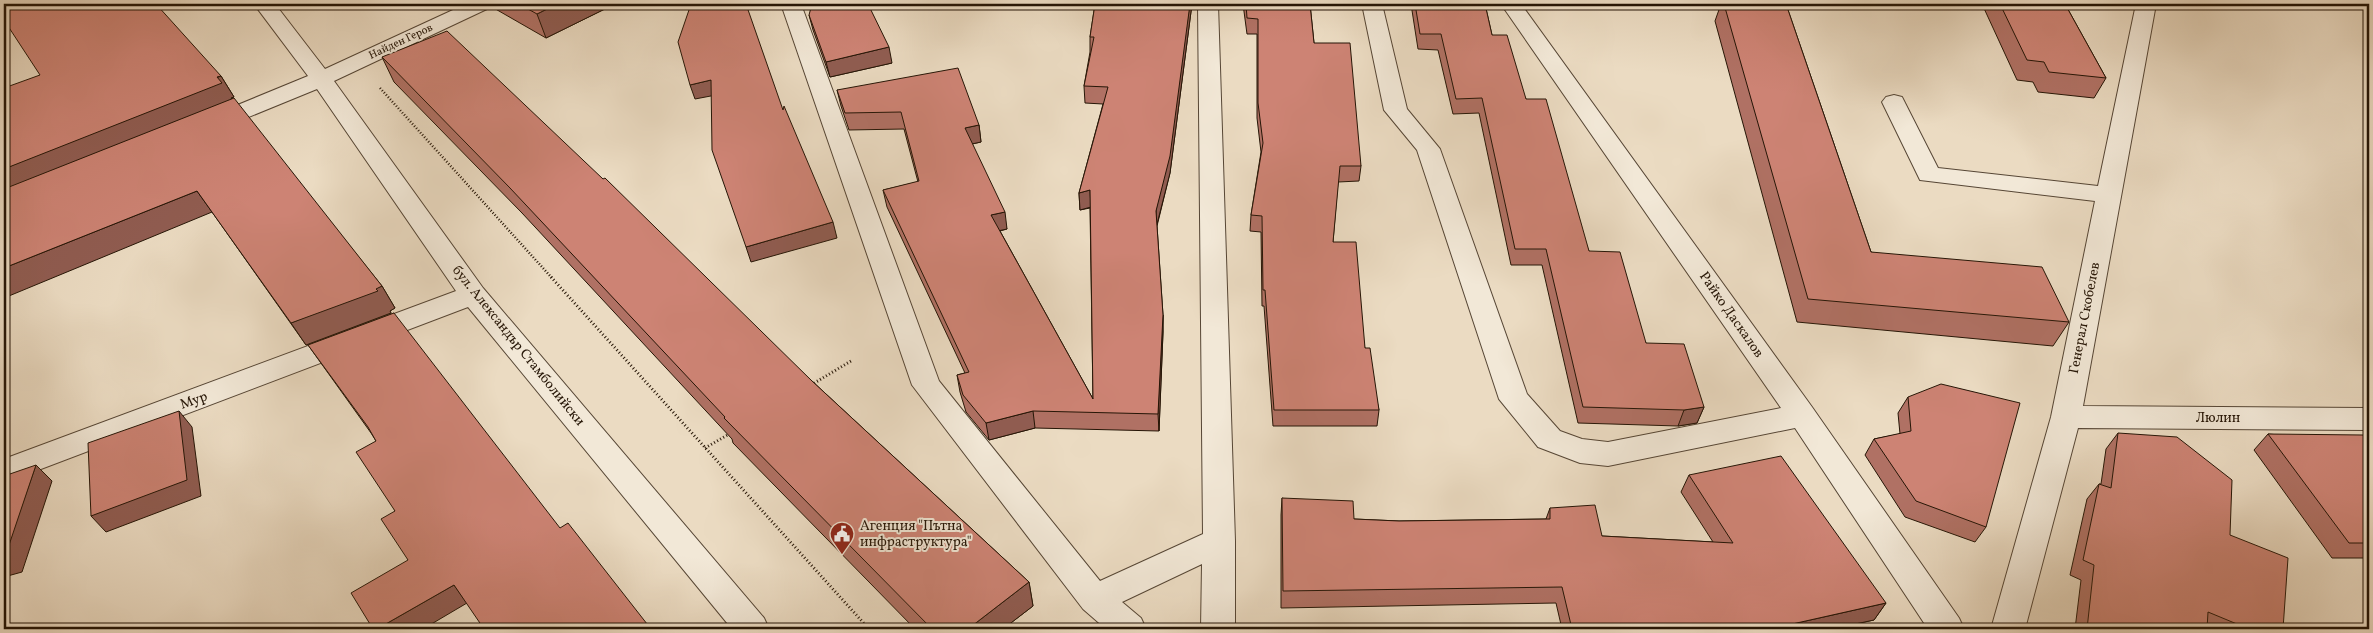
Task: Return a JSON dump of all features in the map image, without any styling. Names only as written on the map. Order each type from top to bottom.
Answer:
[{"type":"street","name":"бул. Александър Стамболийски","points":[[264,4],[321,79],[473,294],[752,629]]},
{"type":"street","name":"Найден Геров","points":[[185,135],[321,79],[482,4]]},
{"type":"street","points":[[791,4],[926,385],[1095,600],[1129,629]]},
{"type":"street","points":[[1208,4],[1219,541],[1218,629]]},
{"type":"street","points":[[1372,4],[1396,110],[1428,149],[1514,399],[1549,439],[1580,451],[1608,454],[1802,415]]},
{"type":"street","name":"Райко Даскалов","points":[[1512,4],[1802,415],[1947,629]]},
{"type":"street","name":"Генерал Скобелев","points":[[2008,629],[2066,417],[2146,4]]},
{"type":"street","points":[[1894,102],[1929,176],[2109,195]]},
{"type":"street","name":"Мур","points":[[4,471],[383,330],[473,294]]},
{"type":"street","name":"Люлин","points":[[2066,417],[2369,419]]},
{"type":"street","points":[[1095,600],[1219,541]]},
{"type":"path","points":[[357,62],[869,629]]},
{"type":"path","points":[[808,387],[851,361]]},
{"type":"path","points":[[705,448],[740,427]]},
{"type":"building","points":[[4,4],[156,4],[221,76],[217,77],[222,83],[4,169],[4,88],[40,75],[4,20]]},
{"type":"building","points":[[519,4],[557,4],[537,14]]},
{"type":"building","points":[[704,4],[746,4],[783,110],[784,106],[833,222],[746,247],[712,150],[711,80],[690,85],[678,42],[690,7]]},
{"type":"building","points":[[812,4],[868,4],[889,47],[826,62],[809,15]]},
{"type":"building","points":[[1095,4],[1190,4],[1170,156],[1156,211],[1163,315],[1158,414],[1033,411],[986,423],[963,395],[957,375],[969,372],[883,190],[919,181],[901,112],[845,113],[837,90],[958,68],[979,125],[965,128],[1005,212],[991,215],[1093,399],[1090,190],[1079,193],[1108,87],[1084,86],[1094,37],[1090,37]]},
{"type":"building","points":[[1246,4],[1310,4],[1314,43],[1350,43],[1361,166],[1340,166],[1333,242],[1356,242],[1365,348],[1370,348],[1379,410],[1274,410],[1265,290],[1263,290],[1262,216],[1251,215],[1263,143],[1258,103],[1258,19],[1247,18]]},
{"type":"building","points":[[1415,4],[1485,4],[1492,35],[1507,35],[1526,99],[1546,99],[1589,251],[1620,252],[1646,343],[1684,344],[1704,407],[1684,410],[1583,407],[1546,249],[1515,249],[1482,98],[1456,99],[1441,34],[1420,34]]},
{"type":"building","points":[[1724,4],[1786,4],[1871,252],[2042,267],[2069,322],[1808,299]]},
{"type":"building","points":[[2000,4],[2065,4],[2106,78],[2049,72],[2044,62],[2027,60]]},
{"type":"building","points":[[447,31],[603,179],[605,178],[812,381],[1029,582],[968,629],[932,629],[724,418],[510,188],[382,57]]},
{"type":"building","points":[[234,98],[382,286],[376,289],[378,291],[291,323],[197,191],[4,268],[4,189]]},
{"type":"building","points":[[394,313],[560,528],[568,523],[651,629],[484,629],[454,585],[377,629],[373,629],[351,593],[408,560],[381,519],[395,511],[356,452],[376,441],[368,427],[308,345]]},
{"type":"building","points":[[1941,384],[2020,403],[1986,527],[1916,501],[1874,439],[1911,431],[1908,397]]},
{"type":"building","points":[[179,411],[187,480],[91,516],[88,443]]},
{"type":"building","points":[[2118,433],[2177,437],[2232,480],[2230,535],[2288,558],[2283,629],[2249,629],[2208,612],[2207,629],[2087,629],[2094,565],[2083,560],[2099,484],[2111,488]]},
{"type":"building","points":[[2268,434],[2363,435],[2369,443],[2369,543],[2349,543]]},
{"type":"building","points":[[1781,456],[1886,603],[1770,629],[1572,629],[1562,587],[1283,591],[1282,498],[1353,501],[1354,519],[1399,521],[1550,519],[1550,508],[1595,505],[1602,536],[1733,543],[1689,475]]},
{"type":"building","points":[[36,465],[5,557],[4,557],[4,476]]},
{"type":"place","name":"Агенция \"Пътна инфраструктура\"","points":[[842,555]]}]
